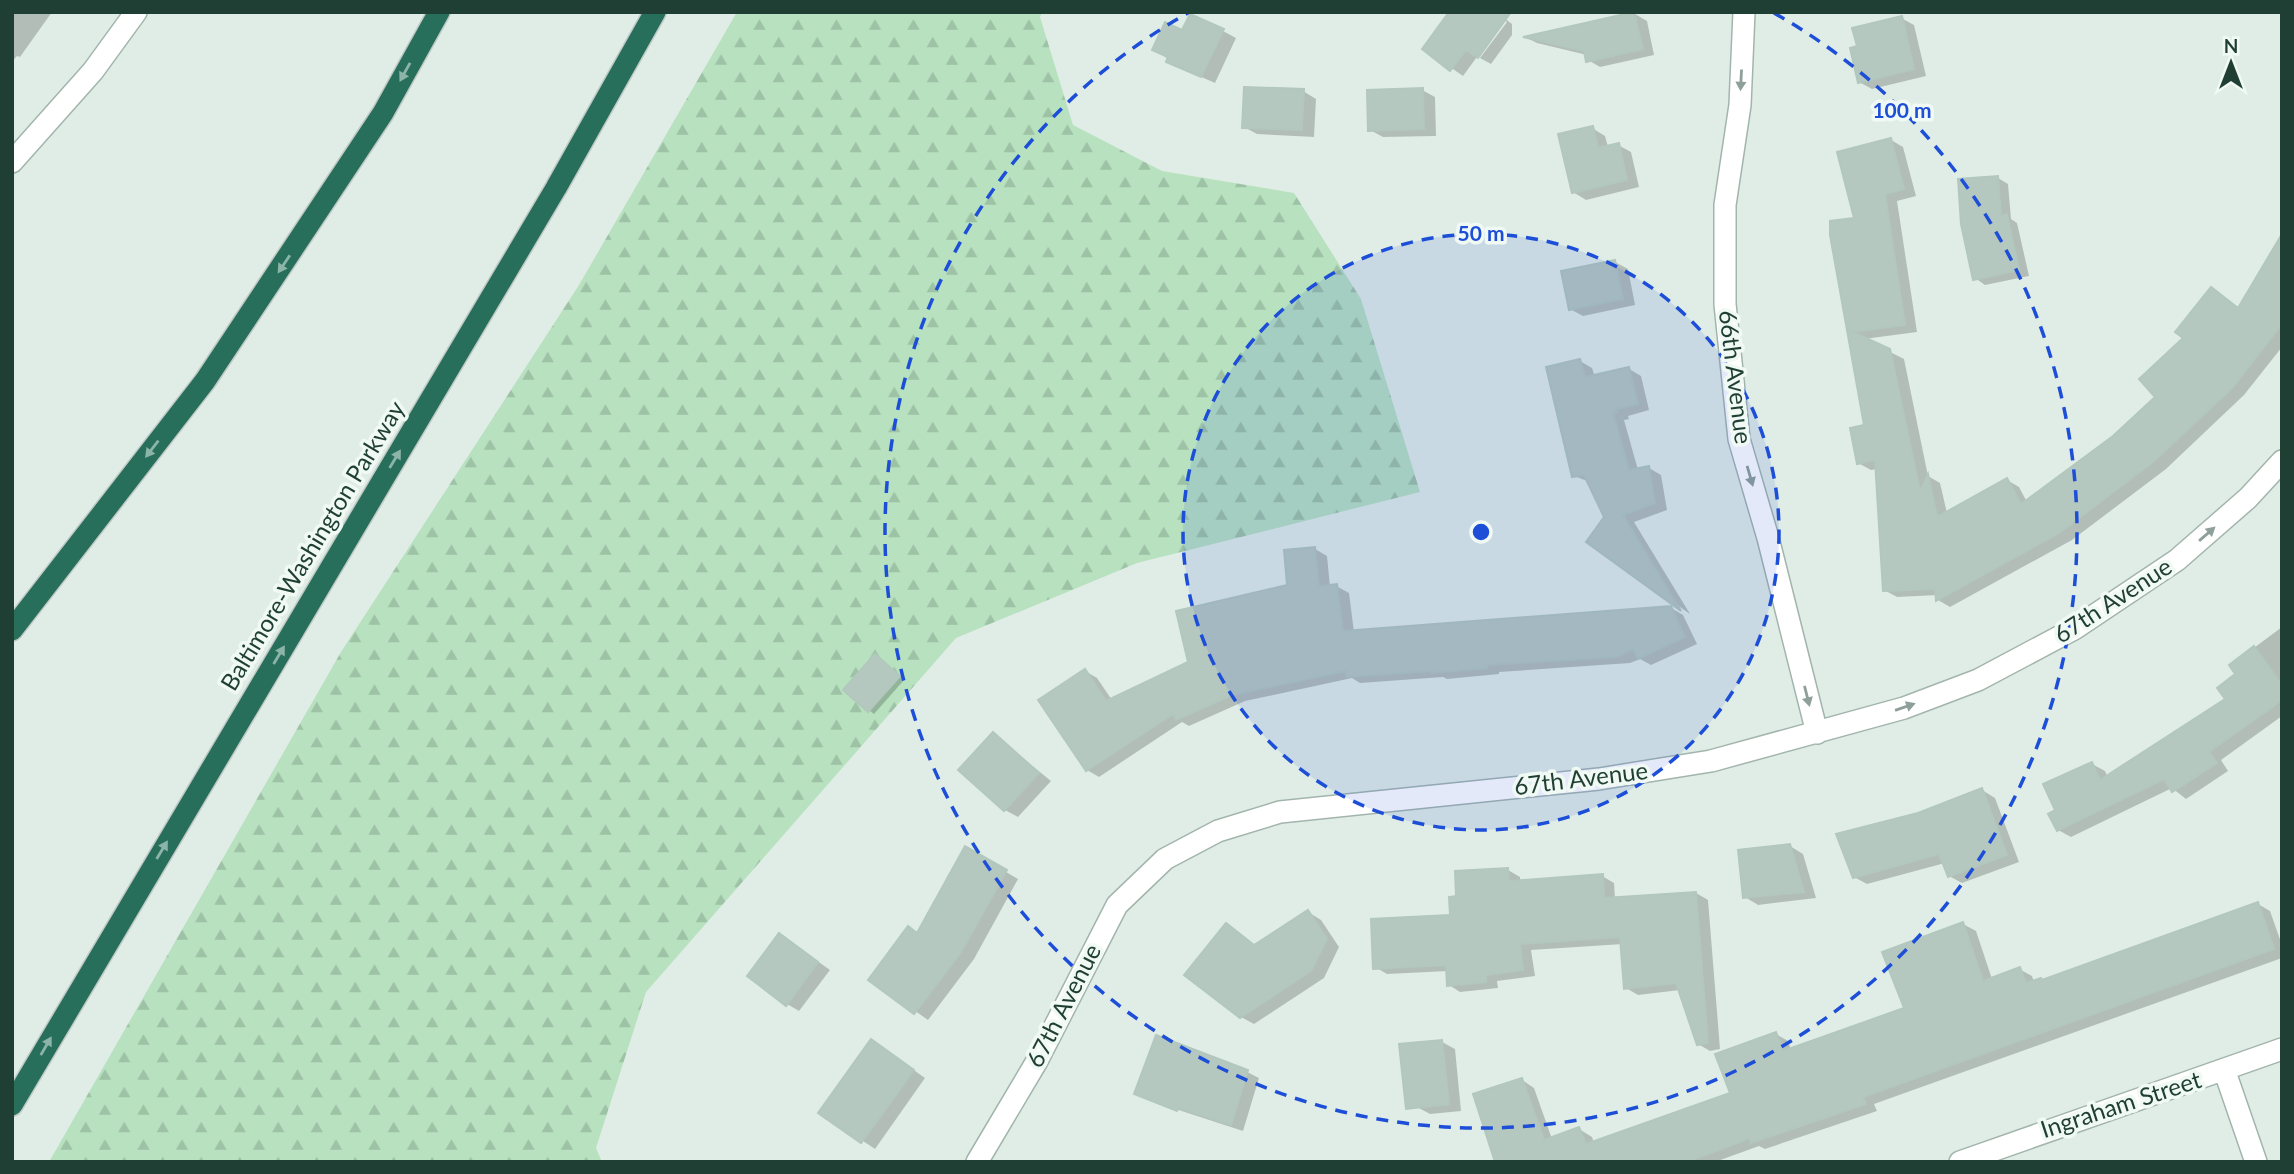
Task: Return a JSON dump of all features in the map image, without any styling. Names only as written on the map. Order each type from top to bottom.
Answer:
[{"type":"highway","points":[[12,630],[205,381],[383,113],[439,12]]},
{"type":"highway","name":"Baltimore-Washington Parkway","points":[[12,1105],[549,200],[656,12]]},
{"type":"street","points":[[12,162],[93,71],[136,12]]},
{"type":"street","name":"66th Avenue","points":[[1744,12],[1740,105],[1725,205],[1725,304],[1740,439],[1768,538],[1816,733]]},
{"type":"street","name":"67th Avenue","points":[[977,1162],[1037,1061],[1117,905],[1165,859],[1219,831],[1280,812],[1599,779],[1698,763],[1904,708],[1978,680],[2074,629],[2177,560],[2248,499],[2282,461]]},
{"type":"street","name":"Ingraham Street","points":[[1960,1162],[2036,1133],[2225,1072],[2282,1049]]},
{"type":"street","points":[[2225,1072],[2256,1162]]},
{"type":"green space","points":[[737,12],[1042,12],[1040,17],[1073,125],[1162,171],[1294,193],[1361,299],[1420,492],[1137,563],[956,638],[646,992],[596,1148],[602,1162],[49,1162],[341,652],[579,285]]},
{"type":"building","points":[[1449,12],[1511,12],[1478,58],[1466,50],[1450,71],[1422,49]]},
{"type":"building","points":[[1634,12],[1643,49],[1586,62],[1584,51],[1523,37]]},
{"type":"building","points":[[1190,14],[1224,29],[1201,77],[1166,62],[1168,57],[1152,50],[1165,22],[1182,30]]},
{"type":"building","points":[[1902,16],[1914,69],[1858,83],[1850,48],[1857,46],[1852,28]]},
{"type":"building","points":[[1244,87],[1304,89],[1302,130],[1242,128]]},
{"type":"building","points":[[1423,88],[1424,129],[1368,131],[1367,90]]},
{"type":"building","points":[[1593,126],[1598,148],[1619,143],[1627,180],[1572,193],[1558,134]]},
{"type":"building","points":[[1891,138],[1904,189],[1885,194],[1905,325],[1853,332],[1890,349],[1920,491],[1928,474],[1937,517],[2007,478],[2021,504],[2113,436],[2155,397],[2139,379],[2183,338],[2175,332],[2211,287],[2238,308],[2282,234],[2282,324],[2232,388],[2153,462],[2059,533],[1936,601],[1935,589],[1883,591],[1875,460],[1857,464],[1850,428],[1864,425],[1830,235],[1830,221],[1854,218],[1837,152]]},
{"type":"building","points":[[1998,176],[2001,216],[2007,214],[2019,270],[1973,280],[1961,224],[1958,179]]},
{"type":"building","points":[[1615,260],[1623,299],[1569,310],[1561,271]]},
{"type":"building","points":[[1580,359],[1585,377],[1629,367],[1638,404],[1616,409],[1617,412],[1613,413],[1629,470],[1649,466],[1655,503],[1623,515],[1681,611],[1586,542],[1604,517],[1584,475],[1572,477],[1546,367]]},
{"type":"building","points":[[1315,547],[1319,586],[1337,584],[1343,631],[1671,606],[1685,637],[1638,659],[1633,649],[1617,657],[1487,665],[1487,668],[1432,673],[1346,677],[1346,671],[1232,695],[1176,720],[1173,714],[1086,771],[1038,700],[1085,669],[1106,701],[1188,662],[1176,611],[1287,585],[1284,550]]},
{"type":"building","points":[[2254,646],[2282,685],[2282,700],[2209,752],[2217,763],[2172,792],[2164,779],[2057,831],[2048,814],[2055,810],[2043,784],[2092,762],[2100,780],[2225,699],[2217,688],[2235,674],[2229,665]]},
{"type":"building","points":[[875,654],[900,676],[868,712],[843,690]]},
{"type":"building","points":[[993,732],[1039,773],[1004,811],[958,770]]},
{"type":"building","points":[[1982,788],[2007,855],[1948,877],[1939,854],[1853,878],[1836,834],[1918,813]]},
{"type":"building","points":[[1790,844],[1804,892],[1743,898],[1738,850]]},
{"type":"building","points":[[965,846],[1007,870],[961,952],[914,1014],[868,980],[908,926],[917,933]]},
{"type":"building","points":[[1508,868],[1509,881],[1603,874],[1604,898],[1696,892],[1708,1043],[1697,1045],[1676,983],[1624,989],[1620,937],[1520,944],[1523,970],[1486,975],[1486,982],[1447,986],[1446,965],[1373,969],[1371,919],[1450,915],[1449,897],[1456,896],[1455,871]]},
{"type":"building","points":[[2258,902],[2274,949],[1863,1097],[1866,1104],[1751,1143],[1750,1138],[1687,1162],[1495,1162],[1473,1094],[1522,1078],[1544,1140],[1579,1127],[1586,1144],[1730,1093],[1715,1054],[1776,1032],[1783,1051],[1904,1008],[1882,952],[1963,922],[1983,981],[2020,967],[2026,983],[2041,978],[2042,980]]},
{"type":"building","points":[[1308,910],[1327,939],[1311,971],[1240,1018],[1184,975],[1226,923],[1254,945]]},
{"type":"building","points":[[779,933],[818,962],[786,1006],[747,976]]},
{"type":"building","points":[[1156,1035],[1248,1070],[1231,1125],[1178,1108],[1177,1111],[1134,1094]]},
{"type":"building","points":[[871,1039],[914,1070],[861,1143],[818,1113]]},
{"type":"building","points":[[1442,1040],[1449,1104],[1406,1109],[1399,1044]]}]
